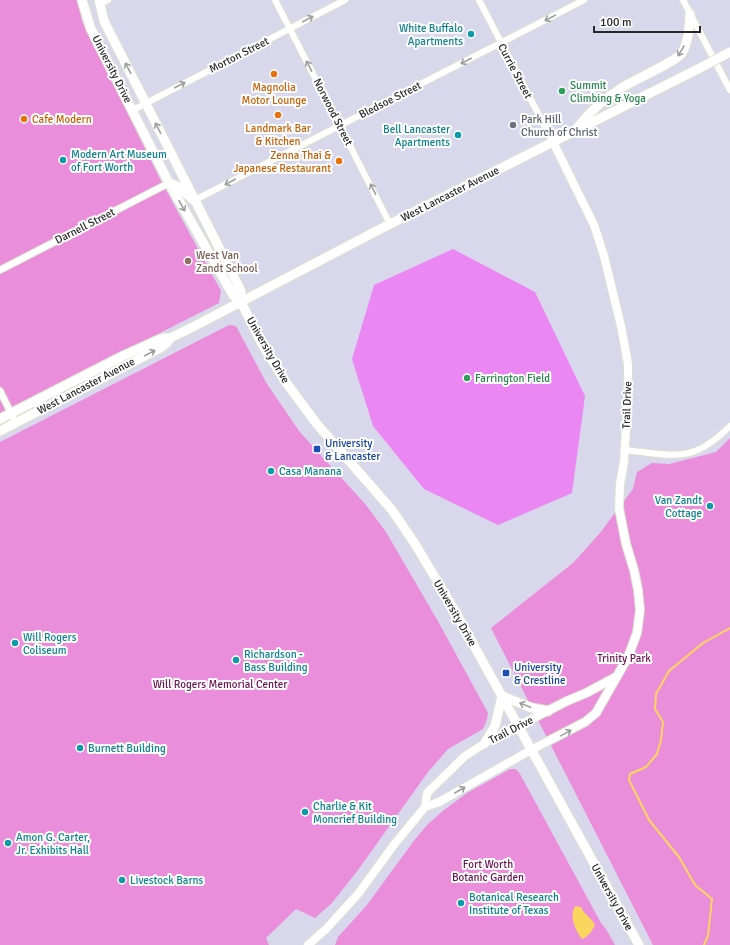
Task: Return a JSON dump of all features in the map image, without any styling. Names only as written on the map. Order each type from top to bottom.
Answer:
[{"type":"main road","name":"University Drive","points":[[82,0],[91,29],[170,183],[233,295],[241,302],[262,344],[316,423],[392,510],[415,544],[451,604],[639,945]]},
{"type":"main road","name":"University Drive","points":[[99,2],[104,21],[241,291],[241,302]]},
{"type":"main road","points":[[576,130],[587,115],[609,96],[674,60],[681,54],[687,40],[690,14]]},
{"type":"main road","name":"West Lancaster Avenue","points":[[0,419],[123,356],[164,338],[170,338],[390,224],[730,52]]},
{"type":"main road","points":[[170,183],[179,187],[195,200]]},
{"type":"main road","name":"West Lancaster Avenue","points":[[0,431],[160,348],[167,343],[170,338]]},
{"type":"main road","points":[[484,744],[495,726],[502,696],[532,708],[548,711]]},
{"type":"street","points":[[99,2],[108,0]]},
{"type":"street","name":"Norwood Street","points":[[275,0],[390,224]]},
{"type":"street","name":"Morton Street","points":[[133,110],[344,0]]},
{"type":"street","name":"Currie Street","points":[[479,0],[553,142]]},
{"type":"street","name":"Bledsoe Street","points":[[195,200],[584,0]]},
{"type":"street","points":[[683,0],[730,90]]},
{"type":"street","name":"Trail Drive","points":[[425,806],[439,802],[531,750],[585,722],[596,713],[628,657],[637,633],[640,610],[638,590],[626,544],[619,508],[620,484],[625,450],[628,397],[628,364],[622,326],[604,256],[594,225],[553,142]]},
{"type":"street","name":"Darnell Street","points":[[0,270],[170,183]]},
{"type":"street","points":[[0,390],[16,423]]},
{"type":"street","points":[[625,450],[663,454],[684,454],[695,451],[707,445],[730,426]]},
{"type":"street","name":"Trail Drive","points":[[308,945],[326,929],[358,894],[393,846],[425,806],[427,793],[464,756],[518,726],[602,686],[618,675]]},
{"type":"green space","points":[[0,0],[77,0],[82,21],[161,181],[221,291],[219,303],[0,414]]},
{"type":"green space","name":"Will Rogers Memorial Center","points":[[229,325],[236,326],[267,384],[299,431],[366,505],[386,532],[439,623],[488,713],[487,719],[483,729],[448,749],[428,772],[358,870],[332,903],[315,918],[296,909],[266,938],[269,945],[0,945],[0,442]]},
{"type":"green space","name":"Trinity Park","points":[[730,438],[730,945],[653,945],[491,628],[573,563],[600,533],[633,489],[637,472],[652,463],[669,464],[716,452]]},
{"type":"green space","name":"Fort Worth Botanic Garden","points":[[510,769],[516,769],[520,774],[601,923],[615,945],[335,945],[338,937],[367,905],[427,825],[467,793]]},
{"type":"shaded area","name":"Farrington Field","points":[[453,249],[535,292],[585,396],[572,493],[498,525],[424,489],[373,426],[352,359],[374,285]]},
{"type":"shaded area","points":[[575,906],[581,907],[595,925],[590,933],[582,939],[577,931],[573,919],[573,910]]},
{"type":"waterway","points":[[704,945],[708,936],[712,899],[695,885],[679,857],[649,820],[629,780],[630,774],[646,767],[657,754],[661,740],[663,722],[655,709],[656,694],[669,671],[703,643],[730,628]]},
{"type":"place","name":"White Buffalo Apartments","points":[[471,34]]},
{"type":"place","name":"Magnolia Motor Lounge","points":[[274,74]]},
{"type":"place","name":"Summit Climbing & Yoga","points":[[562,91]]},
{"type":"place","name":"Landmark Bar & Kitchen","points":[[278,115]]},
{"type":"place","name":"Cafe Modern","points":[[24,119]]},
{"type":"place","name":"Park Hill Church of Christ","points":[[513,125]]},
{"type":"place","name":"Bell Lancaster Apartments","points":[[458,135]]},
{"type":"place","name":"Modern Art Museum of Fort Worth","points":[[63,160]]},
{"type":"place","name":"Zenna Thai & Japanese Restaurant","points":[[339,161]]},
{"type":"place","name":"West Van Zandt School","points":[[188,261]]},
{"type":"place","name":"Farrington Field","points":[[467,378]]},
{"type":"place","name":"University & Lancaster","points":[[317,449]]},
{"type":"place","name":"Casa Manana","points":[[271,471]]},
{"type":"place","name":"Van Zandt Cottage","points":[[710,506]]},
{"type":"place","name":"Will Rogers Coliseum","points":[[15,643]]},
{"type":"place","name":"Richardson - Bass Building","points":[[236,660]]},
{"type":"place","name":"University & Crestline","points":[[506,673]]},
{"type":"place","name":"Burnett Building","points":[[80,748]]},
{"type":"place","name":"Charlie & Kit Moncrief Building","points":[[305,812]]},
{"type":"place","name":"Amon G. Carter, Jr. Exhibits Hall","points":[[8,843]]},
{"type":"place","name":"Livestock Barns","points":[[122,880]]},
{"type":"place","name":"Botanical Research Institute of Texas","points":[[461,903]]}]
